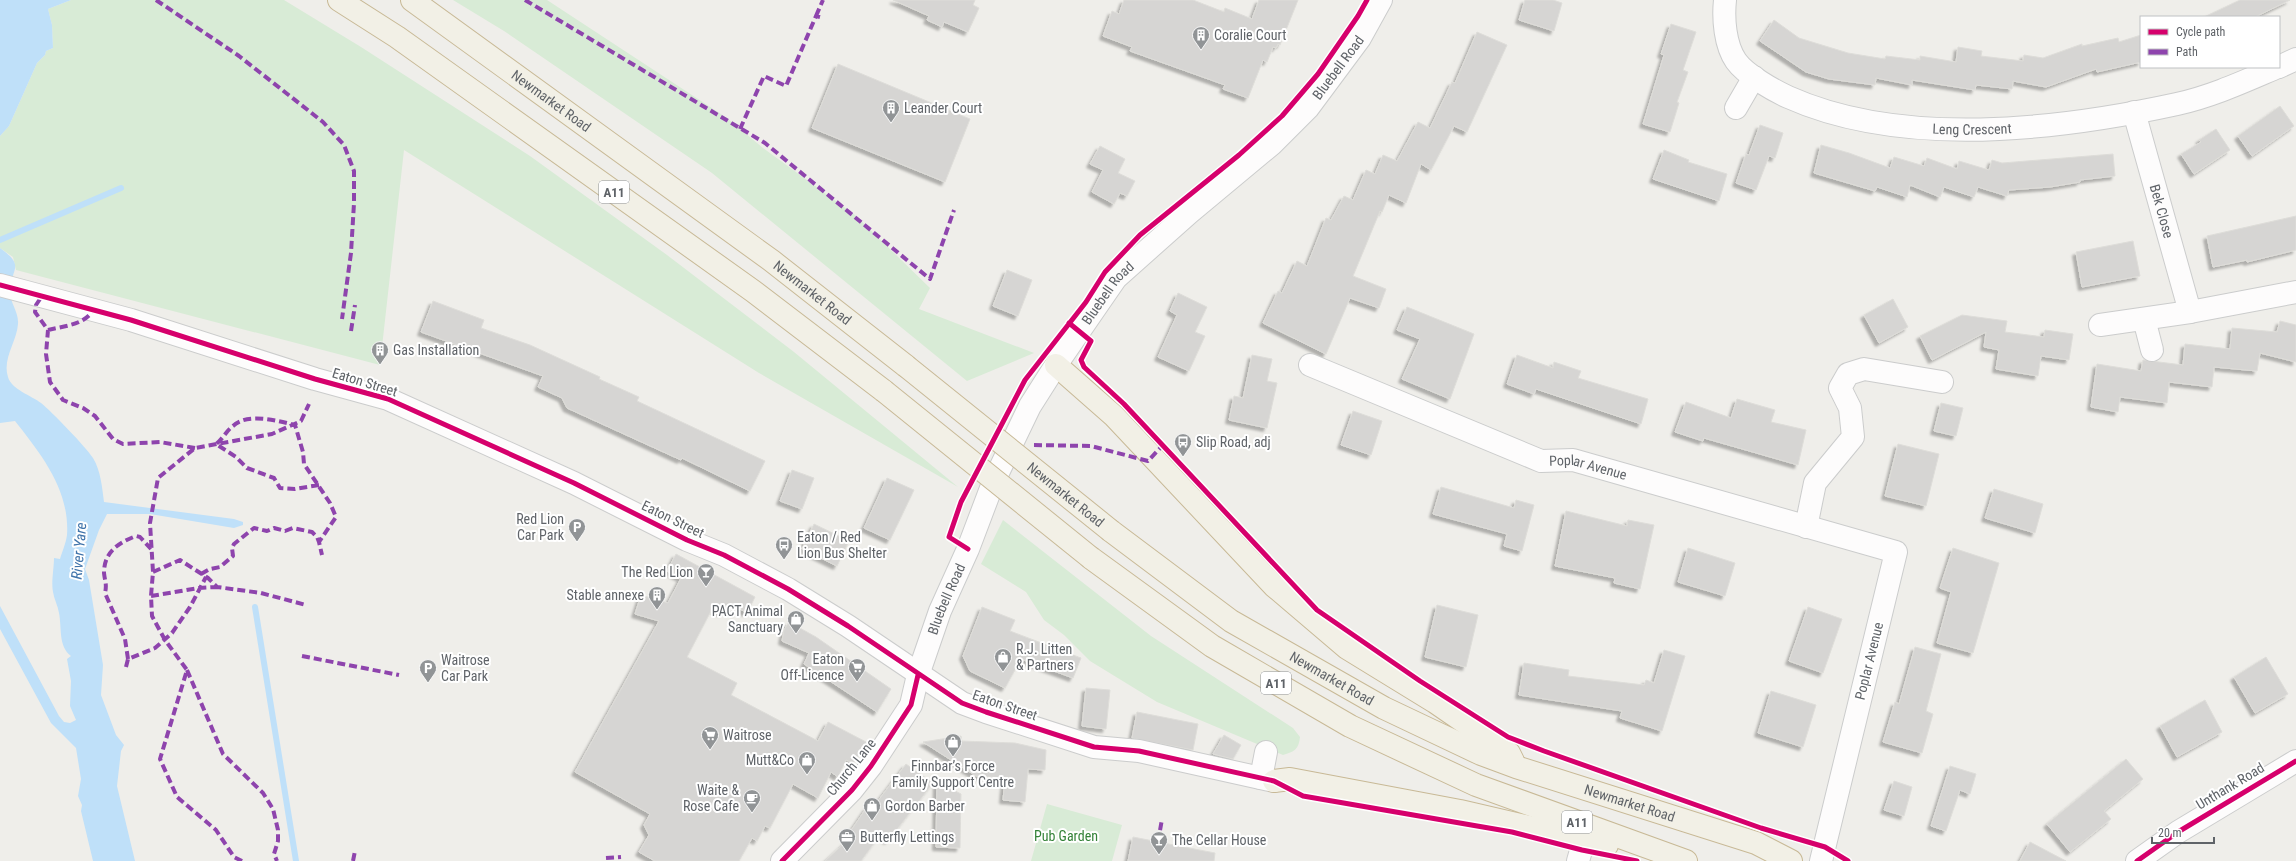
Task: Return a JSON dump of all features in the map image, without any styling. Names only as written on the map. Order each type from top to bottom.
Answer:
[{"type":"highway","name":"A11","points":[[339,0],[396,37],[753,291],[884,392],[1091,558],[1212,646],[1350,726],[1476,785],[1682,860]]},
{"type":"highway","name":"Newmarket Road","points":[[412,0],[772,261],[906,366],[1111,531],[1231,621],[1384,708],[1481,754],[1516,767],[1756,843],[1791,861]]},
{"type":"highway","points":[[1056,365],[1114,416],[1274,586],[1347,648],[1435,702],[1509,753],[1516,767]]},
{"type":"highway","points":[[1268,780],[1290,779],[1460,811],[1584,840],[1682,860]]},
{"type":"street","name":"Bluebell Road","points":[[918,675],[940,611],[968,549],[993,483],[1030,406],[1056,365],[1116,278],[1189,213],[1272,144],[1308,108],[1360,38],[1381,0]]},
{"type":"street","name":"Leng Crescent","points":[[1725,0],[1724,10],[1727,37],[1736,62],[1754,77],[1776,91],[1812,107],[1875,123],[1914,127],[1964,129],[2022,127],[2134,112],[2206,96],[2276,68]]},
{"type":"street","name":"Leng Crescent","points":[[2280,67],[2296,59]]},
{"type":"street","points":[[1736,108],[1754,77]]},
{"type":"street","name":"Bek Close","points":[[2134,112],[2190,312]]},
{"type":"street","name":"Eaton Street","points":[[0,285],[47,296],[132,320],[315,379],[388,399],[574,482],[687,540],[724,555],[788,589],[848,626],[918,675],[962,703],[1094,747],[1139,752],[1268,780]]},
{"type":"street","points":[[2100,325],[2190,312],[2296,292]]},
{"type":"street","points":[[2144,319],[2152,350]]},
{"type":"street","name":"Poplar Avenue","points":[[1310,365],[1541,461],[1573,460],[1896,552],[1821,861]]},
{"type":"street","points":[[1806,527],[1816,483],[1853,437],[1850,408],[1840,388],[1848,374],[1864,369],[1942,382]]},
{"type":"street","name":"Church Lane","points":[[782,861],[852,790],[871,766],[911,705],[918,675]]},
{"type":"street","points":[[1266,752],[1268,780]]},
{"type":"street","name":"Unthank Road","points":[[2137,861],[2178,832],[2296,761]]},
{"type":"street","points":[[1578,861],[1584,840]]},
{"type":"green space","points":[[71,0],[284,0],[361,47],[530,156],[667,255],[794,352],[958,487],[759,373],[404,150],[380,365],[16,270],[13,257],[0,248],[0,136],[9,126],[37,63],[45,55],[46,51],[53,48],[52,25],[48,9]]},
{"type":"green space","points":[[453,0],[547,0],[727,118],[763,148],[855,215],[930,288],[919,309],[1034,353],[967,381],[712,173],[504,31]]},
{"type":"green space","points":[[1003,520],[1151,636],[1293,728],[1300,737],[1297,747],[1290,753],[1283,755],[1157,702],[1090,661],[1064,635],[1044,620],[1026,592],[981,564]]},
{"type":"green space","name":"Pub Garden","points":[[1047,804],[1122,825],[1112,861],[1031,861]]},
{"type":"water","points":[[0,0],[71,0],[48,9],[52,25],[53,48],[46,51],[45,55],[37,63],[9,126],[0,136]]},
{"type":"water","name":"River Yare","points":[[0,248],[13,259],[15,264],[10,296],[17,315],[18,324],[8,357],[8,377],[17,389],[37,400],[46,407],[68,429],[93,458],[98,468],[101,480],[104,502],[234,519],[243,522],[243,525],[234,528],[150,514],[107,514],[99,530],[85,569],[89,580],[103,665],[101,695],[116,735],[124,745],[121,751],[117,786],[135,861],[93,861],[81,811],[82,805],[78,796],[81,779],[76,748],[51,723],[0,629],[0,606],[59,716],[64,722],[70,723],[76,720],[70,706],[71,681],[67,659],[71,656],[67,652],[62,642],[59,613],[52,588],[54,558],[60,559],[67,535],[67,519],[64,503],[59,488],[44,460],[15,421],[0,423]]},
{"type":"building","points":[[893,0],[975,0],[973,5],[979,8],[968,32],[944,22],[942,27],[927,20],[929,16]]},
{"type":"building","name":"Coralie Court","points":[[1124,0],[1193,0],[1224,12],[1225,8],[1252,19],[1259,0],[1298,0],[1280,45],[1278,44],[1276,48],[1273,47],[1267,62],[1263,60],[1248,98],[1223,89],[1225,85],[1130,51],[1132,47],[1103,36],[1112,11],[1119,14]]},
{"type":"building","points":[[1525,0],[1553,0],[1562,3],[1554,31],[1519,20]]},
{"type":"building","points":[[2240,0],[2290,0],[2257,16],[2206,16]]},
{"type":"building","points":[[1774,20],[1799,38],[1848,53],[1885,59],[1886,56],[1920,60],[1920,56],[1956,62],[1958,47],[1982,51],[1981,56],[2023,61],[2024,55],[2043,58],[2082,44],[2082,46],[2118,38],[2119,42],[2140,35],[2140,62],[2097,72],[2096,69],[2046,87],[2013,81],[2012,89],[1976,85],[1975,90],[1912,80],[1912,85],[1876,78],[1875,85],[1829,79],[1806,72],[1760,41]]},
{"type":"building","points":[[1671,24],[1696,32],[1683,70],[1688,72],[1677,102],[1679,103],[1670,132],[1643,124],[1664,55],[1661,54]]},
{"type":"building","points":[[1477,32],[1507,45],[1467,132],[1454,126],[1431,170],[1421,164],[1406,203],[1389,195],[1382,212],[1380,211],[1353,276],[1386,289],[1379,308],[1350,298],[1326,354],[1263,323],[1278,291],[1282,293],[1297,261],[1307,266],[1326,218],[1331,220],[1344,196],[1353,200],[1366,170],[1375,174],[1383,155],[1397,161],[1418,122],[1430,128],[1452,82],[1455,83]]},
{"type":"building","name":"Leander Court","points":[[838,64],[970,119],[945,182],[812,128]]},
{"type":"building","points":[[2280,106],[2294,126],[2252,156],[2238,136]]},
{"type":"building","points":[[1760,125],[1783,133],[1775,158],[1769,156],[1756,190],[1736,183],[1746,154],[1749,155]]},
{"type":"building","points":[[2216,129],[2230,150],[2194,174],[2181,154],[2201,142],[2199,140]]},
{"type":"building","points":[[1821,145],[1849,153],[1890,168],[1894,157],[1924,166],[1927,158],[1957,169],[1959,161],[1989,170],[1992,160],[2002,163],[2113,154],[2115,176],[2080,180],[2080,182],[2050,187],[2009,190],[2007,196],[1978,187],[1974,197],[1944,187],[1940,197],[1910,185],[1907,197],[1877,187],[1875,191],[1814,173]]},
{"type":"building","points":[[1100,146],[1125,159],[1118,173],[1135,181],[1127,196],[1120,193],[1114,204],[1092,192],[1103,170],[1090,164]]},
{"type":"building","points":[[1664,150],[1689,160],[1688,162],[1727,174],[1719,201],[1653,179]]},
{"type":"building","points":[[2296,216],[2296,250],[2247,262],[2247,260],[2213,267],[2207,236]]},
{"type":"building","points":[[2133,241],[2140,276],[2082,287],[2076,252]]},
{"type":"building","points":[[1007,270],[1032,280],[1018,316],[993,306]]},
{"type":"building","points":[[1178,293],[1207,307],[1195,332],[1205,336],[1189,371],[1158,357],[1177,315],[1170,311]]},
{"type":"building","points":[[1893,299],[1908,327],[1879,343],[1864,315]]},
{"type":"building","points":[[433,301],[484,320],[481,328],[530,345],[600,377],[599,379],[639,397],[637,401],[765,461],[750,491],[682,458],[681,460],[567,408],[562,398],[538,387],[543,376],[421,332]]},
{"type":"building","points":[[1407,307],[1474,334],[1450,399],[1402,379],[1420,339],[1397,330]]},
{"type":"building","points":[[1962,315],[2007,321],[2005,332],[2044,337],[2045,330],[2073,334],[2069,360],[2041,356],[2038,376],[1996,369],[1999,350],[1984,347],[1986,332],[1932,360],[1920,336]]},
{"type":"building","points":[[2280,321],[2296,325],[2296,362],[2260,353],[2257,371],[2214,367],[2212,387],[2169,382],[2167,403],[2120,397],[2118,412],[2091,407],[2097,364],[2141,371],[2143,360],[2183,365],[2185,344],[2230,349],[2232,328],[2277,332]]},
{"type":"building","points":[[1252,355],[1272,359],[1267,381],[1277,383],[1267,428],[1229,420],[1234,396],[1243,398]]},
{"type":"building","points":[[1517,355],[1553,368],[1554,362],[1581,371],[1578,378],[1648,399],[1641,424],[1536,389],[1534,394],[1507,384]]},
{"type":"building","points":[[1737,399],[1775,410],[1771,422],[1806,430],[1798,465],[1704,438],[1703,441],[1675,432],[1686,402],[1731,418]]},
{"type":"building","points":[[1941,403],[1963,408],[1956,436],[1934,431]]},
{"type":"building","points":[[1353,411],[1382,421],[1371,455],[1341,445]]},
{"type":"building","points":[[1898,444],[1939,454],[1926,506],[1885,496]]},
{"type":"building","points":[[792,470],[814,478],[802,509],[780,501]]},
{"type":"building","points":[[887,478],[914,490],[890,540],[864,528]]},
{"type":"building","points":[[1441,487],[1514,508],[1516,500],[1534,505],[1522,551],[1504,546],[1507,534],[1433,514]]},
{"type":"building","points":[[1994,489],[2043,504],[2035,533],[1985,518]]},
{"type":"building","points":[[1566,511],[1627,526],[1628,520],[1654,525],[1640,589],[1614,583],[1615,578],[1555,566]]},
{"type":"building","points":[[814,524],[849,541],[837,566],[802,549]]},
{"type":"building","points":[[1688,548],[1735,563],[1725,596],[1678,582]]},
{"type":"building","points":[[1953,548],[1999,563],[1973,653],[1937,643],[1951,592],[1940,588]]},
{"type":"building","name":"Waitrose","points":[[676,554],[755,597],[747,613],[738,608],[736,613],[725,607],[721,613],[712,609],[687,657],[737,683],[731,695],[818,741],[828,722],[868,743],[853,763],[846,760],[838,777],[831,772],[818,798],[793,784],[770,828],[765,826],[757,841],[752,838],[739,861],[655,861],[639,852],[649,835],[644,825],[650,814],[575,772],[659,621],[635,614],[641,595],[668,603],[681,578],[667,571]]},
{"type":"building","points":[[1437,605],[1478,615],[1466,667],[1425,657]]},
{"type":"building","points":[[982,607],[1015,620],[1010,631],[1081,658],[1073,678],[1021,659],[1005,688],[970,671],[963,656]]},
{"type":"building","points":[[1808,607],[1842,619],[1823,673],[1789,661]]},
{"type":"building","points":[[789,622],[816,637],[891,689],[877,712],[804,664],[809,653],[782,641],[784,630]]},
{"type":"building","points":[[1915,647],[1941,654],[1926,711],[1933,714],[1922,753],[1883,742],[1895,702],[1899,704]]},
{"type":"building","points":[[1664,650],[1685,656],[1662,731],[1620,718],[1622,711],[1519,695],[1524,663],[1569,670],[1568,676],[1644,685],[1646,680],[1654,683]]},
{"type":"building","points":[[2266,657],[2288,694],[2255,713],[2234,677]]},
{"type":"building","points":[[1086,688],[1110,690],[1106,729],[1082,726]]},
{"type":"building","points":[[1771,691],[1816,705],[1803,747],[1758,733]]},
{"type":"building","points":[[2205,700],[2222,732],[2177,757],[2160,726]]},
{"type":"building","points":[[1137,712],[1198,724],[1193,750],[1132,738]]},
{"type":"building","points":[[1224,735],[1241,745],[1233,759],[1213,754]]},
{"type":"building","points":[[961,736],[962,741],[1015,743],[1046,750],[1045,770],[1028,769],[1025,802],[1003,800],[1005,778],[976,776],[923,742]]},
{"type":"building","points":[[2126,759],[2143,779],[2104,811],[2111,819],[2070,852],[2047,824]]},
{"type":"building","points":[[906,764],[933,783],[888,841],[880,835],[861,861],[825,861],[851,837],[848,835],[867,807],[871,810]]},
{"type":"building","points":[[1950,766],[1976,774],[1970,794],[1960,790],[1946,831],[1931,826]]},
{"type":"building","points":[[937,781],[961,794],[960,848],[936,847]]},
{"type":"building","points":[[1894,781],[1912,787],[1904,816],[1884,810]]},
{"type":"building","name":"The Cellar House","points":[[1133,837],[1215,853],[1214,861],[1128,861]]},
{"type":"building","points":[[2030,842],[2066,861],[2020,861]]},
{"type":"waterway","points":[[0,240],[121,188]]},
{"type":"waterway","points":[[255,607],[296,861]]},
{"type":"marked path","points":[[156,0],[239,56],[323,122],[344,145],[354,171],[354,203],[351,253],[342,319]]},
{"type":"marked path","points":[[525,0],[765,143],[930,279],[954,210]]},
{"type":"marked path","points":[[816,16],[823,0]]},
{"type":"marked path","points":[[740,129],[764,76],[786,86],[816,16],[820,17]]},
{"type":"marked path","points":[[40,299],[36,305],[35,312],[48,330],[46,354],[50,382],[63,400],[83,408],[95,416],[113,439],[123,444],[160,442],[195,448]]},
{"type":"marked path","points":[[351,331],[355,305]]},
{"type":"marked path","points":[[48,330],[80,322],[94,309]]},
{"type":"marked path","points":[[242,861],[234,857],[216,830],[177,797],[160,759],[187,670],[165,640],[152,616],[151,596],[153,572],[150,523],[158,478],[195,448],[272,434],[301,421],[309,404]]},
{"type":"marked path","points":[[319,485],[295,489],[280,488],[274,478],[247,468],[236,457],[216,444],[228,430],[239,422],[247,419],[255,418],[295,425],[303,452],[304,464],[330,503],[336,517],[319,542],[322,555]]},
{"type":"marked path","points":[[1034,445],[1091,446],[1148,461],[1162,446]]},
{"type":"marked path","points":[[201,574],[210,569],[220,567],[233,556],[232,548],[234,544],[254,528],[267,531],[274,528],[285,531],[293,528],[312,532],[317,537],[319,542]]},
{"type":"marked path","points":[[128,659],[125,639],[105,593],[106,585],[104,573],[106,559],[118,545],[136,536],[140,537],[151,549]]},
{"type":"marked path","points":[[153,572],[180,560],[208,578],[217,587],[261,593],[306,605]]},
{"type":"marked path","points":[[126,667],[128,659],[155,648],[172,633],[190,607],[206,577]]},
{"type":"marked path","points":[[151,596],[199,588],[217,587]]},
{"type":"marked path","points":[[302,656],[399,675]]},
{"type":"marked path","points":[[187,670],[223,754],[263,793],[273,809],[278,830],[278,841],[274,854],[277,861]]},
{"type":"marked path","points":[[1158,842],[1162,819]]},
{"type":"marked path","points":[[353,861],[355,851]]},
{"type":"marked path","points":[[606,858],[621,857]]},
{"type":"cycle path","points":[[968,549],[949,537],[961,502],[1025,380],[1086,302],[1105,272],[1140,235],[1239,155],[1282,116],[1318,74],[1358,16],[1367,0]]},
{"type":"cycle path","points":[[0,285],[131,320],[315,379],[388,399],[574,483],[687,540],[724,555],[788,589],[848,626],[962,703],[986,712],[1094,747],[1139,751],[1274,781],[1303,796],[1512,832],[1582,850],[1637,861]]},
{"type":"cycle path","points":[[1069,323],[1091,341],[1081,360],[1084,367],[1124,404],[1317,610],[1420,681],[1508,737],[1761,828],[1825,847],[1848,861]]},
{"type":"cycle path","points":[[782,861],[852,790],[871,766],[911,705],[918,675]]},
{"type":"cycle path","points":[[2137,861],[2178,832],[2296,761]]},
{"type":"place","name":"Coralie Court","points":[[1201,50]]},
{"type":"place","name":"Leander Court","points":[[891,123]]},
{"type":"place","name":"Gas Installation","points":[[380,365]]},
{"type":"place","name":"Slip Road, adj","points":[[1183,457]]},
{"type":"place","name":"Red Lion Car Park","points":[[577,542]]},
{"type":"place","name":"Eaton / Red Lion Bus Shelter","points":[[784,560]]},
{"type":"place","name":"The Red Lion","points":[[706,587]]},
{"type":"place","name":"Stable annexe","points":[[657,610]]},
{"type":"place","name":"PACT Animal Sanctuary","points":[[796,634]]},
{"type":"place","name":"R.J. Litten & Partners","points":[[1003,672]]},
{"type":"place","name":"Eaton Off-Licence","points":[[857,682]]},
{"type":"place","name":"Waitrose Car Park","points":[[428,683]]},
{"type":"place","name":"Waitrose","points":[[710,750]]},
{"type":"place","name":"Finnbar’s Force Family Support Centre","points":[[953,757]]},
{"type":"place","name":"Mutt&Co","points":[[807,775]]},
{"type":"place","name":"Waite & Rose Cafe","points":[[752,813]]},
{"type":"place","name":"Gordon Barber","points":[[872,821]]},
{"type":"place","name":"Butterfly Lettings","points":[[847,852]]},
{"type":"place","name":"The Cellar House","points":[[1159,855]]}]
